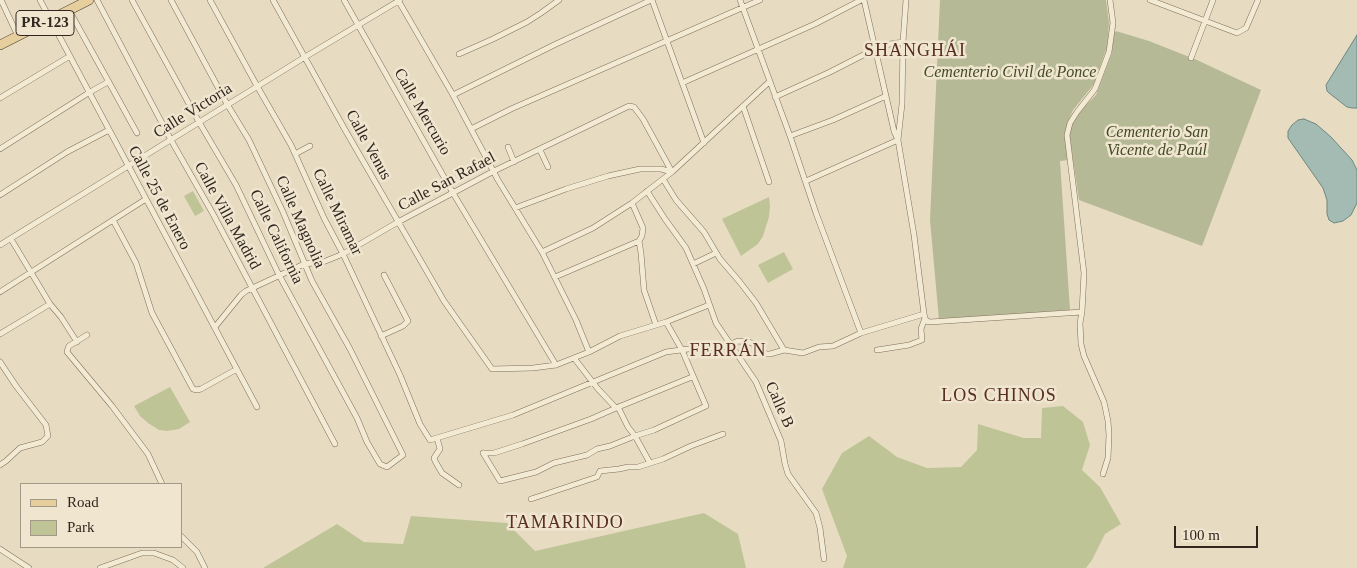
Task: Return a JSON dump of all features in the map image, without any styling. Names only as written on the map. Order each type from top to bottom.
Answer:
[{"type":"main road","name":"PR-123","points":[[0,45],[51,20],[84,1]]},
{"type":"street","points":[[1,0],[18,36]]},
{"type":"street","name":"Calle 25 de Enero","points":[[40,0],[257,407]]},
{"type":"street","name":"Calle Villa Madrid","points":[[97,0],[335,444]]},
{"type":"street","name":"Calle California","points":[[132,0],[236,185],[279,275],[380,464],[387,466],[403,456]]},
{"type":"street","name":"Calle Magnolia","points":[[171,0],[227,104],[249,140],[312,281],[350,349],[403,456]]},
{"type":"street","name":"Calle Miramar","points":[[210,0],[295,154],[400,375],[420,424],[430,440],[437,438]]},
{"type":"street","name":"Calle Venus","points":[[273,0],[444,301],[492,369],[533,368],[556,365]]},
{"type":"street","name":"Calle Mercurio","points":[[344,0],[453,193],[556,365]]},
{"type":"street","points":[[399,0],[494,171],[542,252],[576,320],[589,352]]},
{"type":"street","name":"Calle Victoria","points":[[0,246],[227,104],[399,0]]},
{"type":"street","points":[[459,54],[527,22],[559,0]]},
{"type":"street","points":[[453,95],[556,44],[652,0],[704,143]]},
{"type":"street","points":[[740,0],[861,333]]},
{"type":"street","points":[[471,129],[513,112],[760,0]]},
{"type":"street","points":[[682,83],[863,0],[894,131],[898,140],[926,321],[1082,312]]},
{"type":"street","points":[[898,140],[902,104],[906,0]]},
{"type":"street","points":[[1103,474],[1108,458],[1108,421],[1104,402],[1082,350],[1080,323],[1084,273],[1067,135],[1070,123],[1076,112],[1095,89],[1109,52],[1113,23],[1110,0]]},
{"type":"street","points":[[1150,0],[1238,33],[1246,28],[1258,0]]},
{"type":"street","points":[[1191,58],[1213,0]]},
{"type":"street","points":[[69,10],[137,133]]},
{"type":"street","points":[[775,97],[875,49],[903,42]]},
{"type":"street","points":[[0,98],[70,56]]},
{"type":"street","points":[[0,149],[108,82]]},
{"type":"street","points":[[542,252],[593,228],[634,201],[672,172],[770,82]]},
{"type":"street","points":[[790,136],[833,120],[886,96]]},
{"type":"street","name":"Calle San Rafael","points":[[215,327],[241,295],[252,288],[304,264],[323,262],[343,254],[398,222],[494,171],[632,106],[643,119],[672,172]]},
{"type":"street","points":[[744,106],[770,182]]},
{"type":"street","points":[[0,195],[66,152],[109,130]]},
{"type":"street","points":[[806,181],[898,140]]},
{"type":"street","points":[[295,154],[310,146]]},
{"type":"street","points":[[508,147],[514,162]]},
{"type":"street","points":[[540,150],[548,167]]},
{"type":"street","points":[[515,208],[566,189],[616,174],[644,169],[661,169],[672,172]]},
{"type":"street","points":[[663,179],[676,200],[704,232],[720,259],[756,304],[784,350]]},
{"type":"street","name":"Calle B","points":[[646,191],[686,248],[704,288],[716,323],[750,372],[759,390],[781,441],[788,474],[816,513],[824,559]]},
{"type":"street","points":[[0,292],[146,199]]},
{"type":"street","points":[[555,277],[639,241],[643,228],[634,201]]},
{"type":"street","points":[[114,220],[136,263],[149,305],[159,327],[193,389],[201,389],[238,369]]},
{"type":"street","points":[[11,239],[50,304],[62,317],[77,342]]},
{"type":"street","points":[[639,241],[644,290],[656,325]]},
{"type":"street","points":[[693,264],[716,253]]},
{"type":"street","points":[[381,336],[403,326],[408,321],[384,275]]},
{"type":"street","points":[[0,334],[50,304]]},
{"type":"street","points":[[556,365],[589,352],[620,336],[666,322],[709,305]]},
{"type":"street","points":[[460,485],[442,473],[435,461],[434,458],[440,449],[437,438],[513,415],[666,352],[703,347],[719,349],[738,341],[754,344],[766,354],[784,350],[803,353],[819,347],[833,346],[861,333],[924,316]]},
{"type":"street","points":[[877,350],[909,345],[922,340],[921,329],[924,316]]},
{"type":"street","points":[[666,322],[682,350],[706,406],[654,430],[597,449],[587,455],[554,463],[536,472],[500,481],[483,453],[494,453],[591,419],[692,377]]},
{"type":"street","points":[[87,335],[68,348],[67,352],[112,406],[148,454],[162,483]]},
{"type":"street","points":[[574,358],[603,396],[617,407],[650,463]]},
{"type":"street","points":[[0,362],[46,425],[48,436],[42,442],[20,448],[0,465]]},
{"type":"street","points":[[531,499],[597,477],[600,471],[638,467],[663,459],[723,434]]},
{"type":"street","points":[[182,537],[197,552],[205,568]]},
{"type":"street","points":[[0,549],[29,568]]},
{"type":"street","points":[[100,568],[142,553],[154,554],[173,560],[183,568]]},
{"type":"green space","name":"Cementerio Civil de Ponce","points":[[940,0],[1106,0],[1109,23],[1107,47],[1094,84],[1073,110],[1068,122],[1065,133],[1069,160],[1060,161],[1070,310],[939,320],[930,220]]},
{"type":"green space","name":"Cementerio San Vicente de Paúl","points":[[1116,31],[1149,41],[1197,60],[1261,90],[1202,246],[1079,200],[1069,132],[1078,113],[1096,95],[1112,53]]},
{"type":"green space","points":[[193,191],[204,211],[195,216],[184,196]]},
{"type":"green space","points":[[769,197],[769,217],[763,236],[758,244],[741,256],[722,219]]},
{"type":"green space","points":[[784,252],[793,269],[768,283],[758,265]]},
{"type":"green space","points":[[170,387],[190,422],[179,429],[159,430],[140,416],[134,406]]},
{"type":"green space","points":[[1063,406],[1083,422],[1090,445],[1082,470],[1100,487],[1121,524],[1105,534],[1086,568],[843,568],[847,556],[822,489],[842,453],[869,436],[897,457],[927,468],[961,467],[977,450],[978,424],[1024,438],[1041,438],[1042,408]]},
{"type":"green space","points":[[704,513],[738,534],[746,568],[263,568],[337,524],[364,542],[403,544],[411,516],[507,523],[535,551]]},
{"type":"water","points":[[1357,35],[1357,108],[1352,108],[1347,107],[1329,93],[1326,85]]},
{"type":"water","points":[[1304,119],[1316,124],[1331,137],[1352,160],[1357,170],[1357,203],[1351,215],[1343,221],[1334,223],[1329,220],[1327,200],[1323,188],[1288,138],[1288,131],[1292,125],[1298,120]]},
{"type":"district","name":"SHANGHÁI","points":[[915,51]]},
{"type":"district","name":"FERRÁN","points":[[728,351]]},
{"type":"district","name":"LOS CHINOS","points":[[999,396]]},
{"type":"district","name":"TAMARINDO","points":[[565,523]]}]
